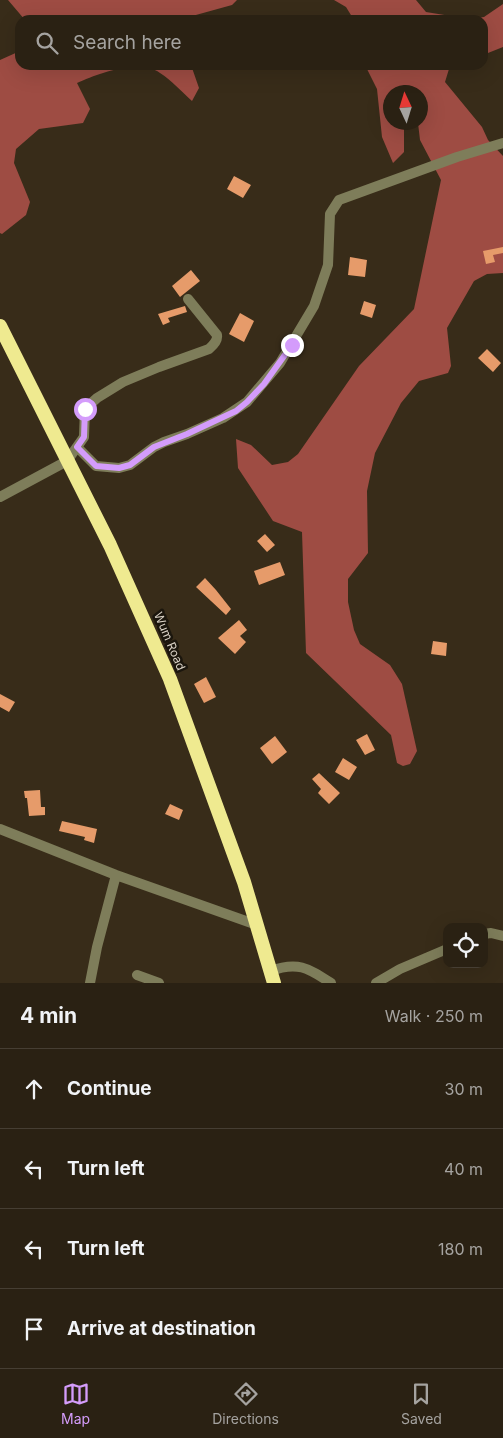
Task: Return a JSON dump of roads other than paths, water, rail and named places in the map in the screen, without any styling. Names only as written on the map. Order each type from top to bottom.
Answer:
[{"type":"highway","name":"Wum Road","points":[[0,326],[110,545],[170,679],[244,882],[271,979]]},
{"type":"street","points":[[77,447],[96,466],[119,468],[130,465],[154,447],[236,411],[247,402],[280,363],[314,306],[326,276],[328,265],[330,214],[339,200],[457,157],[503,143]]},
{"type":"street","points":[[0,497],[67,461],[84,437],[85,409],[92,401],[123,382],[209,348],[214,344],[217,335],[188,299]]},
{"type":"street","points":[[0,829],[116,874],[257,925]]},
{"type":"street","points":[[90,983],[116,874]]},
{"type":"street","points":[[488,933],[502,934]]},
{"type":"street","points":[[376,983],[400,969],[443,951]]},
{"type":"street","points":[[271,979],[282,966],[294,965],[304,967],[331,983]]},
{"type":"street","points":[[137,975],[159,983]]}]
